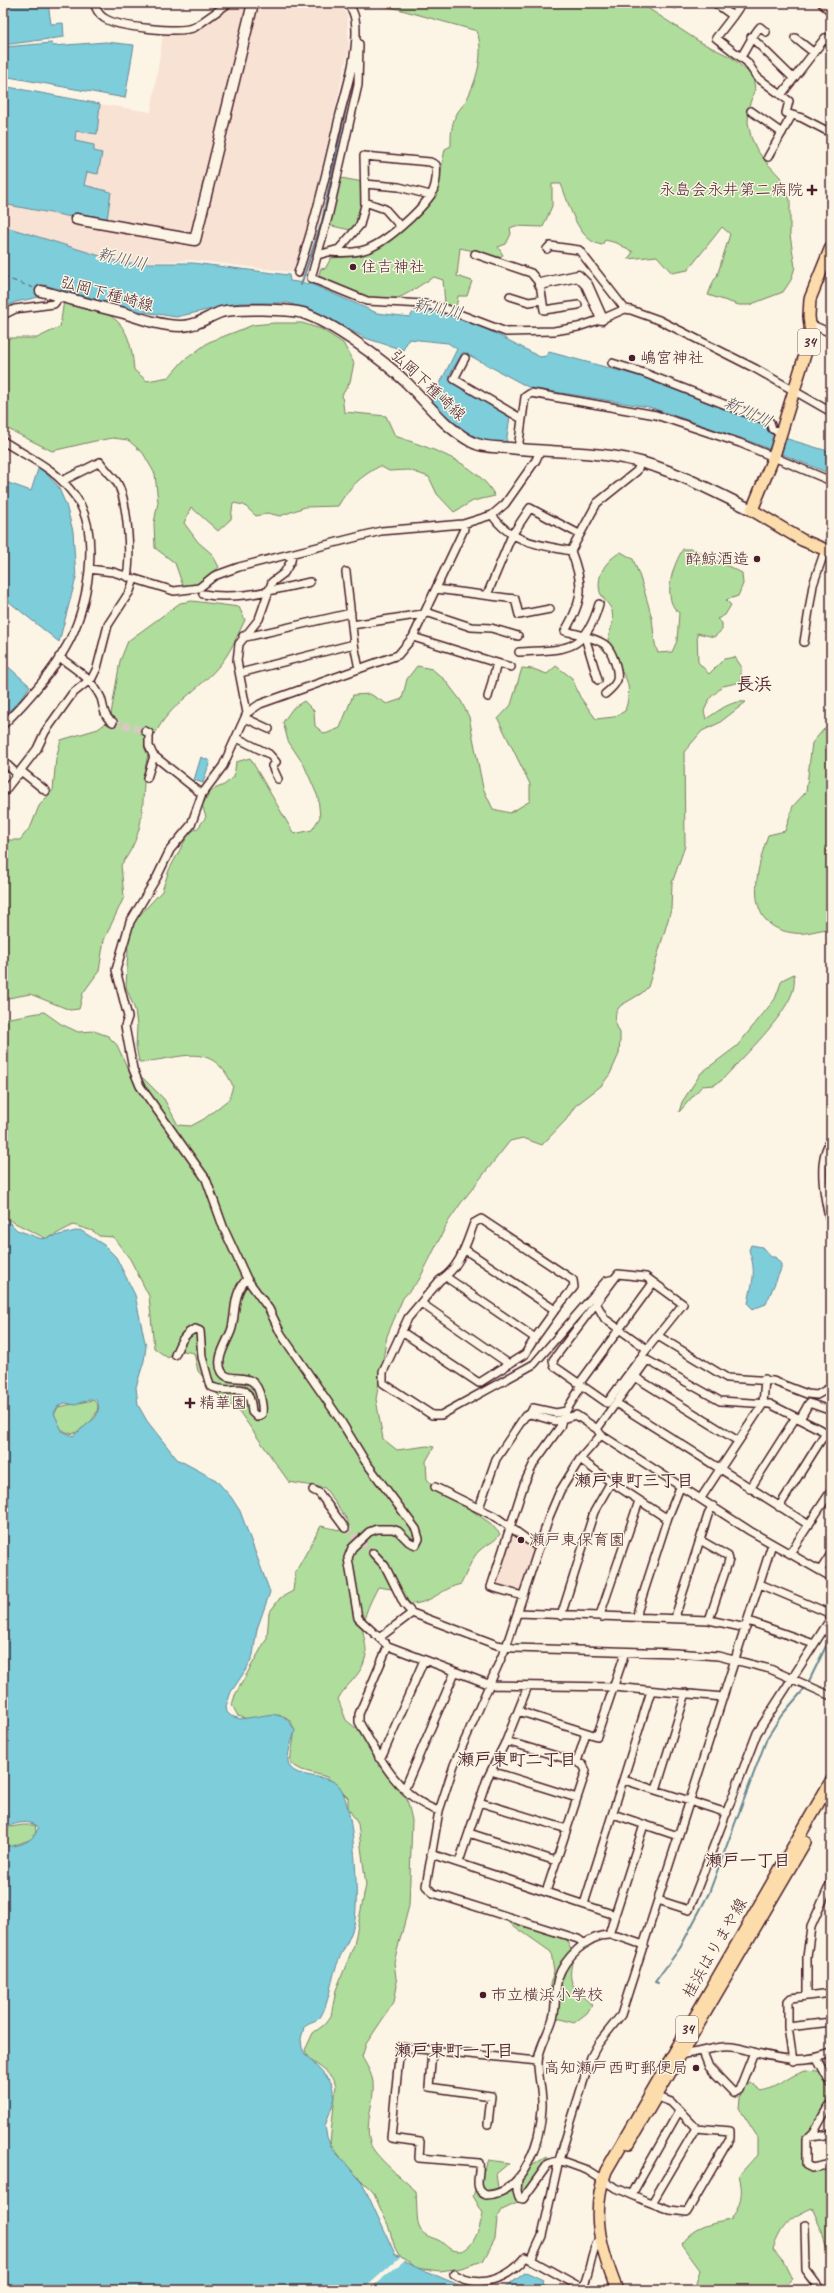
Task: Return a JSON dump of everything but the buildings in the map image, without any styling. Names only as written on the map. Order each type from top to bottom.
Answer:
[{"type":"main road","points":[[76,219],[195,240],[253,3]]},
{"type":"main road","points":[[824,3],[831,9]]},
{"type":"main road","name":"34","points":[[752,510],[774,455],[792,390],[811,335],[810,299],[828,269],[831,248]]},
{"type":"main road","points":[[540,284],[578,276],[587,284],[602,319]]},
{"type":"main road","name":"弘岡下種崎線","points":[[41,291],[165,325],[195,325],[221,312],[232,311],[289,310],[303,313],[323,322],[353,341],[390,369],[405,382],[451,430],[474,443],[486,446],[540,451],[610,455],[641,461],[674,472],[752,510]]},
{"type":"main road","points":[[752,510],[802,540],[828,551]]},
{"type":"main road","name":"桂浜はりまや線","points":[[617,2290],[599,2239],[597,2201],[617,2150],[653,2095],[831,1781]]},
{"type":"main road","name":"桂浜はりまや線","points":[[676,2054],[831,1796]]},
{"type":"main road","name":"桂浜はりまや線","points":[[605,2182],[604,2202],[606,2235],[610,2256],[624,2290]]},
{"type":"street","points":[[94,3],[99,14],[108,21],[175,31],[189,30],[195,27],[229,3]]},
{"type":"street","points":[[298,273],[308,242],[351,72],[356,40],[354,13],[351,8],[344,3]]},
{"type":"street","points":[[715,3],[733,16]]},
{"type":"street","points":[[742,3],[716,38],[747,62],[757,78],[789,101],[786,114],[802,118],[831,133]]},
{"type":"street","points":[[741,57],[750,42],[751,37],[760,27],[766,32]]},
{"type":"street","points":[[751,37],[793,78]]},
{"type":"street","points":[[796,38],[813,52]]},
{"type":"street","points":[[781,95],[824,38],[831,42]]},
{"type":"street","points":[[356,40],[359,44],[358,85],[318,255],[311,278],[367,301],[424,304],[446,309],[506,332],[554,331],[578,327],[625,309]]},
{"type":"street","points":[[751,111],[782,133]]},
{"type":"street","points":[[768,157],[792,115]]},
{"type":"street","points":[[318,255],[330,252],[339,250],[360,225],[365,202],[364,156],[430,162],[436,165],[437,176],[430,195],[400,226],[365,250],[345,253],[330,252]]},
{"type":"street","points":[[365,184],[399,187],[430,195]]},
{"type":"street","points":[[365,202],[385,209],[400,226]]},
{"type":"street","points":[[547,249],[550,246],[579,250],[625,309],[659,320],[831,412]]},
{"type":"street","points":[[475,254],[531,273],[540,284],[544,310],[578,305]]},
{"type":"street","points":[[3,315],[15,309],[54,304],[60,296]]},
{"type":"street","points":[[510,296],[529,302],[542,300]]},
{"type":"street","points":[[810,324],[831,333]]},
{"type":"street","points":[[466,358],[454,379],[522,419]]},
{"type":"street","points":[[612,363],[644,373],[770,422],[772,428],[780,434]]},
{"type":"street","points":[[518,449],[524,397],[531,393],[656,415],[774,455],[831,481]]},
{"type":"street","points":[[3,442],[38,460],[74,495],[87,523],[89,569],[80,615],[66,648],[22,706],[3,725]]},
{"type":"street","points":[[89,569],[102,569],[174,591],[184,591],[199,588],[214,576],[380,531],[463,524],[492,515],[505,504],[536,460],[540,451]]},
{"type":"street","points":[[605,694],[613,687],[617,680],[617,670],[609,650],[604,644],[566,631],[575,614],[581,596],[581,586],[571,551],[597,503],[637,471],[641,461]]},
{"type":"street","points":[[3,793],[19,773],[59,711],[72,694],[89,679],[97,668],[108,625],[130,591],[131,578],[128,527],[120,490],[115,481],[100,462],[62,482]]},
{"type":"street","points":[[487,596],[512,535],[530,508],[579,534]]},
{"type":"street","points":[[492,515],[505,531],[512,535],[531,543],[571,551]]},
{"type":"street","points":[[463,524],[464,529],[413,637],[398,655],[260,704],[246,716],[223,766],[202,794],[191,825],[170,850],[157,877],[130,922],[116,970],[128,1017],[125,1026],[133,1069],[140,1086],[206,1178],[224,1229],[247,1279],[269,1309],[281,1334],[339,1418],[365,1461],[416,1529],[420,1539],[419,1543],[413,1544],[392,1529],[377,1530],[370,1532],[352,1548],[348,1558],[358,1618],[388,1646],[491,1685],[613,1687],[724,1697]]},
{"type":"street","points":[[804,642],[813,585],[828,551]]},
{"type":"street","points":[[246,716],[237,661],[239,644],[243,636],[259,619],[272,582],[284,573],[291,561],[292,554]]},
{"type":"street","points":[[346,572],[354,644],[359,669]]},
{"type":"street","points":[[203,594],[219,596],[268,591],[310,582]]},
{"type":"street","points":[[436,589],[515,599],[519,615],[550,609]]},
{"type":"street","points":[[519,652],[566,648],[585,637],[599,604]]},
{"type":"street","points":[[243,636],[246,637],[350,613]]},
{"type":"street","points":[[352,625],[429,613],[471,627],[490,628],[518,636]]},
{"type":"street","points":[[413,637],[511,667]]},
{"type":"street","points":[[585,637],[598,680]]},
{"type":"street","points":[[240,673],[354,644]]},
{"type":"street","points":[[59,657],[89,679],[100,698],[106,718],[112,722]]},
{"type":"street","points":[[488,697],[497,663]]},
{"type":"street","points":[[246,716],[269,729]]},
{"type":"street","points":[[145,731],[149,732],[149,746],[154,756],[202,794]]},
{"type":"street","points":[[237,738],[269,754],[276,762],[272,766],[278,778]]},
{"type":"street","points":[[147,778],[154,756]]},
{"type":"street","points":[[3,762],[46,791]]},
{"type":"street","points":[[831,1141],[824,1154],[831,1224]]},
{"type":"street","points":[[402,1332],[479,1383],[524,1354],[555,1310],[574,1287],[573,1280],[481,1219],[474,1223],[457,1264],[446,1277],[440,1280],[408,1318],[383,1372],[383,1383],[432,1415],[441,1415],[534,1364],[606,1281],[614,1279]]},
{"type":"street","points":[[464,1250],[555,1310]]},
{"type":"street","points":[[618,1274],[646,1277],[653,1284],[683,1304],[607,1403],[554,1366],[553,1360],[614,1279],[618,1274]]},
{"type":"street","points":[[446,1277],[535,1338]]},
{"type":"street","points":[[175,1355],[181,1341],[188,1333],[195,1329],[200,1331],[202,1357],[210,1386],[222,1391],[240,1389],[247,1391],[251,1397],[252,1412],[258,1417],[262,1414],[263,1408],[260,1393],[255,1385],[246,1379],[226,1375],[223,1373],[221,1365],[224,1342],[232,1327],[236,1297],[247,1279]]},
{"type":"street","points":[[530,1414],[533,1408],[556,1413],[566,1411],[579,1390],[579,1384],[618,1329],[653,1284]]},
{"type":"street","points":[[421,1303],[509,1364]]},
{"type":"street","points":[[596,1303],[605,1319],[647,1349]]},
{"type":"street","points":[[658,1336],[727,1378],[765,1379],[808,1394],[817,1394],[831,1387]]},
{"type":"street","points":[[584,1944],[578,1939],[433,1893],[426,1886],[439,1811],[454,1765],[491,1685],[506,1647],[560,1491],[599,1432],[616,1403],[647,1360],[720,1401],[763,1404],[777,1407],[829,1434],[779,1507]]},
{"type":"street","points":[[635,1377],[738,1441]]},
{"type":"street","points":[[701,1498],[763,1404],[765,1379]]},
{"type":"street","points":[[616,1403],[809,1525]]},
{"type":"street","points":[[750,1489],[809,1403],[826,1409],[831,1403]]},
{"type":"street","points":[[479,1508],[496,1459],[525,1416],[530,1414],[555,1420],[562,1420],[576,1416],[772,1544],[831,1577]]},
{"type":"street","points":[[523,1596],[490,1587],[524,1484],[534,1463],[560,1427],[562,1420]]},
{"type":"street","points":[[580,1459],[610,1482],[663,1516],[668,1517]]},
{"type":"street","points":[[561,1616],[594,1512],[610,1482]]},
{"type":"street","points":[[637,1618],[638,1610],[668,1517],[681,1485]]},
{"type":"street","points":[[435,1487],[479,1508],[510,1526],[539,1548]]},
{"type":"street","points":[[313,1490],[319,1493],[345,1528]]},
{"type":"street","points":[[790,1553],[831,1491]]},
{"type":"street","points":[[602,1617],[602,1612],[639,1501]]},
{"type":"street","points":[[678,1619],[676,1614],[700,1540],[713,1506]]},
{"type":"street","points":[[700,1540],[728,1556],[729,1560],[709,1620]]},
{"type":"street","points":[[531,2260],[542,2236],[559,2160],[591,2056],[598,2044],[621,2015],[772,1544]]},
{"type":"street","points":[[373,1553],[385,1566],[404,1604],[412,1612],[506,1647],[624,1652],[675,1652],[736,1659],[792,1678],[831,1696]]},
{"type":"street","points":[[820,1571],[831,1554]]},
{"type":"street","points":[[760,1584],[831,1614]]},
{"type":"street","points":[[379,1638],[412,1612]]},
{"type":"street","points":[[518,1613],[561,1616],[709,1620],[747,1625],[814,1644]]},
{"type":"street","points":[[658,1900],[690,1910],[757,1733],[831,1618]]},
{"type":"street","points":[[388,1646],[359,1714],[359,1722],[379,1758],[405,1788],[424,1806],[439,1811]]},
{"type":"street","points":[[518,1711],[597,1736],[624,1652]]},
{"type":"street","points":[[379,1758],[424,1660]]},
{"type":"street","points":[[405,1788],[455,1672]]},
{"type":"street","points":[[459,1862],[491,1770],[506,1741],[528,1686]]},
{"type":"street","points":[[584,1904],[651,1691]]},
{"type":"street","points":[[656,1790],[686,1693]]},
{"type":"street","points":[[577,1762],[586,1733]]},
{"type":"street","points":[[506,1741],[577,1762],[583,1765],[586,1771],[546,1892]]},
{"type":"street","points":[[491,1770],[577,1798]]},
{"type":"street","points":[[624,1780],[727,1813]]},
{"type":"street","points":[[479,1802],[567,1829]]},
{"type":"street","points":[[613,1814],[678,1836]]},
{"type":"street","points":[[609,1935],[644,1825]]},
{"type":"street","points":[[469,1833],[556,1861]]},
{"type":"street","points":[[431,1854],[459,1862],[615,1915]]},
{"type":"street","points":[[807,1996],[807,1957],[811,1927],[831,1882]]},
{"type":"street","points":[[538,2061],[400,2047],[391,2138],[420,2142],[419,2158],[479,2162],[477,2181],[479,2189],[486,2195],[500,2192],[512,2185],[518,2178],[533,2150],[541,2121],[542,2091],[538,2061],[554,2015],[555,1992],[559,1976],[566,1961],[584,1944],[594,1938],[609,1935],[644,1945]]},
{"type":"street","points":[[793,2061],[788,2027],[788,2001],[791,1998],[831,1993]]},
{"type":"street","points":[[788,2027],[831,2022]]},
{"type":"street","points":[[676,2054],[693,2054],[723,2047],[793,2061],[818,2058],[831,2053]]},
{"type":"street","points":[[432,2051],[429,2087],[491,2096],[488,2124]]},
{"type":"street","points":[[702,2052],[709,2068],[734,2093],[740,2090],[754,2052]]},
{"type":"street","points":[[818,2058],[831,2084]]},
{"type":"street","points":[[518,2178],[517,2191],[519,2198],[523,2199],[548,2164],[559,2160],[587,2170],[605,2182],[652,2203],[670,2210],[687,2212],[730,2138],[730,2131],[696,2128],[671,2102],[653,2095]]},
{"type":"street","points":[[831,2105],[828,2107],[810,2137],[806,2140],[806,2165],[812,2168],[831,2164]]},
{"type":"street","points":[[632,2194],[679,2111]]},
{"type":"street","points":[[652,2203],[696,2128]]},
{"type":"street","points":[[810,2137],[831,2134]]},
{"type":"street","points":[[805,2225],[806,2270],[821,2290]]},
{"type":"street","points":[[454,2274],[462,2279],[483,2282],[500,2278],[519,2266],[526,2257],[581,2289],[594,2246],[599,2239]]},
{"type":"shaded area","points":[[237,3],[315,3],[340,7],[347,13],[349,48],[298,273],[192,260],[123,263],[3,226],[3,204],[76,218],[86,172],[98,174],[94,145],[75,141],[76,131],[97,134],[100,104],[151,112],[163,34],[193,33]]},
{"type":"shaded area","points":[[514,1533],[532,1547],[534,1552],[521,1590],[517,1592],[497,1586],[495,1581],[509,1535]]},
{"type":"green space","points":[[369,3],[507,3],[523,8],[549,3],[640,3],[700,42],[731,57],[753,76],[755,89],[749,106],[748,122],[751,137],[757,150],[780,177],[790,200],[790,235],[795,267],[791,280],[783,292],[749,305],[739,305],[708,295],[717,276],[730,234],[722,227],[688,270],[672,273],[657,256],[628,259],[633,252],[617,243],[605,240],[602,245],[593,242],[580,229],[575,220],[561,184],[552,184],[552,206],[543,227],[515,226],[510,228],[511,234],[506,244],[498,247],[503,255],[497,259],[483,253],[460,248],[457,276],[472,281],[467,296],[458,296],[456,309],[445,304],[443,280],[434,277],[404,295],[393,300],[385,301],[366,298],[318,277],[321,268],[325,269],[331,258],[358,256],[392,237],[431,199],[439,180],[445,149],[451,146],[454,119],[468,97],[475,81],[479,64],[480,48],[477,31],[398,9]]},
{"type":"green space","points":[[341,178],[363,182],[360,214],[355,225],[350,230],[328,225]]},
{"type":"green space","points":[[64,300],[94,308],[115,319],[122,327],[128,338],[132,352],[134,370],[147,381],[169,377],[183,361],[209,342],[253,325],[302,323],[321,329],[343,343],[354,363],[350,382],[342,395],[344,412],[386,416],[395,436],[437,451],[464,465],[477,474],[487,484],[495,496],[473,501],[454,512],[437,494],[429,477],[409,470],[389,471],[380,466],[356,483],[338,506],[305,507],[280,516],[267,513],[256,516],[244,505],[233,503],[231,519],[218,531],[191,507],[184,523],[198,542],[212,554],[219,567],[199,585],[184,589],[175,563],[155,548],[154,523],[158,502],[155,474],[143,453],[128,440],[113,438],[52,451],[8,429],[3,422],[3,338],[37,338],[60,327]]},
{"type":"green space","points":[[683,549],[693,549],[742,573],[743,584],[738,596],[726,600],[731,605],[725,615],[717,619],[722,623],[722,630],[714,637],[697,633],[698,662],[709,674],[724,659],[735,657],[741,666],[741,682],[723,686],[710,698],[704,711],[706,719],[730,704],[746,702],[719,723],[702,731],[684,752],[685,846],[672,883],[671,910],[648,987],[642,993],[620,1006],[616,1012],[615,1022],[620,1033],[619,1054],[610,1074],[601,1086],[575,1106],[566,1120],[542,1145],[523,1138],[510,1141],[461,1203],[448,1222],[419,1280],[403,1298],[387,1336],[376,1399],[383,1439],[397,1450],[427,1446],[434,1447],[426,1461],[427,1479],[438,1491],[449,1495],[490,1523],[500,1534],[495,1540],[477,1553],[461,1584],[448,1589],[431,1599],[411,1604],[398,1590],[378,1587],[364,1619],[363,1631],[366,1645],[366,1656],[363,1665],[338,1699],[346,1720],[357,1729],[406,1795],[412,1820],[409,1906],[394,1962],[397,1986],[394,2002],[366,2044],[362,2057],[370,2072],[373,2082],[373,2097],[368,2135],[372,2148],[383,2161],[416,2191],[420,2229],[428,2236],[440,2241],[451,2249],[460,2251],[466,2249],[470,2245],[480,2225],[483,2213],[473,2196],[489,2160],[509,2163],[496,2174],[498,2188],[507,2186],[525,2170],[546,2157],[549,2162],[528,2193],[517,2203],[502,2210],[497,2219],[495,2239],[483,2261],[461,2268],[440,2271],[416,2268],[399,2255],[395,2248],[388,2225],[373,2192],[347,2166],[330,2143],[336,2085],[328,2074],[308,2059],[305,2050],[313,2033],[324,2025],[331,2016],[336,1990],[354,1945],[366,1885],[358,1824],[348,1808],[348,1798],[327,1777],[302,1770],[291,1764],[294,1730],[289,1720],[280,1715],[249,1720],[238,1716],[232,1705],[235,1695],[267,1638],[269,1613],[280,1598],[293,1591],[295,1573],[321,1526],[344,1531],[348,1528],[348,1521],[325,1488],[289,1482],[236,1407],[225,1403],[198,1371],[194,1353],[178,1350],[168,1358],[154,1348],[149,1296],[130,1259],[113,1237],[99,1236],[93,1231],[73,1225],[47,1239],[7,1219],[3,1214],[3,1019],[44,1012],[61,1024],[78,1032],[94,1031],[108,1036],[117,1045],[127,1067],[144,1079],[164,1099],[178,1125],[191,1126],[204,1119],[229,1099],[233,1086],[224,1071],[215,1062],[204,1057],[193,1055],[139,1062],[136,1046],[137,1026],[135,1010],[126,987],[128,950],[125,931],[162,891],[169,870],[189,833],[198,828],[206,817],[202,805],[212,790],[224,785],[234,777],[236,762],[250,758],[294,834],[312,830],[320,817],[318,797],[304,765],[288,741],[283,722],[293,708],[304,701],[314,711],[315,726],[325,734],[340,728],[353,695],[370,694],[387,704],[402,699],[407,679],[417,666],[432,669],[445,680],[461,701],[469,717],[483,788],[493,809],[510,813],[530,801],[530,784],[498,719],[511,705],[522,668],[533,669],[547,674],[556,666],[572,678],[580,697],[596,719],[614,717],[625,711],[628,697],[628,687],[626,679],[610,654],[608,640],[613,616],[611,608],[600,592],[599,580],[601,574],[611,559],[621,552],[633,559],[650,611],[656,649],[658,653],[672,652],[677,641],[679,613],[674,607],[671,599],[670,582]]},
{"type":"green space","points":[[192,601],[239,607],[245,620],[233,645],[222,662],[209,677],[171,711],[156,731],[147,760],[143,805],[138,834],[121,865],[124,897],[104,940],[99,971],[83,993],[79,1009],[70,1010],[30,994],[3,999],[3,840],[20,840],[31,826],[39,806],[53,790],[56,758],[61,740],[98,729],[110,720],[120,661],[128,641],[180,603]]},
{"type":"green space","points":[[831,728],[831,929],[794,933],[777,929],[766,920],[759,909],[757,880],[763,849],[768,835],[785,831],[793,806],[806,792],[812,743],[824,729]]},
{"type":"green space","points":[[794,974],[794,986],[790,998],[768,1030],[721,1081],[714,1085],[702,1086],[679,1112],[682,1102],[701,1073],[737,1046],[775,999],[782,980]]},
{"type":"green space","points":[[93,1400],[98,1405],[97,1410],[93,1419],[86,1426],[73,1434],[63,1430],[58,1425],[54,1415],[58,1407]]},
{"type":"green space","points":[[35,1825],[36,1832],[32,1839],[10,1847],[3,1846],[3,1828]]},
{"type":"green space","points":[[507,1921],[552,1932],[566,1940],[574,1955],[571,1972],[572,1984],[575,1989],[592,2005],[587,2013],[574,2023],[557,2018],[550,1984],[554,1971],[551,1952]]},
{"type":"green space","points":[[805,2070],[818,2071],[826,2079],[829,2106],[801,2154],[810,2169],[831,2171],[831,2269],[822,2230],[812,2208],[797,2215],[787,2223],[773,2249],[783,2261],[792,2279],[780,2290],[694,2290],[700,2270],[681,2244],[691,2233],[703,2227],[731,2220],[741,2198],[739,2175],[757,2155],[757,2136],[739,2108],[741,2089],[750,2082],[762,2091],[773,2087]]},
{"type":"water","points":[[3,3],[48,3],[51,24],[63,23],[64,37],[3,45]]},
{"type":"water","points":[[106,42],[134,45],[125,98],[3,76],[3,47],[52,43],[53,46]]},
{"type":"water","points":[[3,86],[100,104],[97,134],[76,131],[75,141],[94,145],[94,151],[102,153],[98,174],[87,172],[84,185],[111,192],[107,220],[78,214],[77,218],[3,204]]},
{"type":"water","points":[[3,226],[123,263],[193,263],[289,275],[290,281],[311,284],[377,313],[410,317],[417,306],[434,310],[465,320],[540,357],[546,356],[549,352],[654,380],[769,424],[771,434],[831,452],[831,474],[754,443],[649,407],[530,388],[463,352],[449,376],[450,381],[510,416],[506,444],[482,440],[464,432],[430,404],[457,349],[448,343],[409,339],[403,350],[365,338],[318,313],[288,303],[239,303],[176,317],[138,311],[44,285],[39,297],[16,302],[3,308]]},
{"type":"water","points":[[39,466],[58,486],[66,505],[73,531],[76,578],[59,642],[8,601],[3,607],[3,481],[31,491]]},
{"type":"water","points":[[3,662],[30,686],[18,703],[3,716]]},
{"type":"water","points":[[201,757],[210,761],[203,783],[194,780]]},
{"type":"water","points":[[3,1216],[17,1230],[42,1239],[80,1230],[104,1245],[116,1257],[135,1295],[146,1347],[144,1361],[136,1387],[138,1405],[147,1421],[177,1459],[216,1480],[231,1497],[240,1511],[270,1592],[257,1629],[253,1655],[247,1668],[231,1692],[226,1706],[227,1712],[231,1716],[241,1719],[273,1714],[286,1718],[295,1730],[288,1756],[290,1767],[302,1774],[335,1782],[340,1787],[345,1798],[352,1833],[356,1876],[356,1913],[354,1925],[336,1967],[324,2010],[320,2018],[304,2027],[301,2039],[302,2048],[305,2054],[331,2082],[335,2098],[325,2126],[327,2137],[332,2148],[362,2182],[395,2254],[405,2260],[404,2262],[471,2290],[3,2290],[3,1846],[14,1846],[29,1841],[36,1833],[38,1828],[31,1823],[22,1823],[3,1828]],"holes":[[[89,1399],[96,1400],[99,1407],[96,1417],[73,1436],[62,1431],[54,1413],[58,1406],[65,1403],[75,1405]]]},
{"type":"water","points":[[751,1245],[762,1247],[771,1257],[775,1257],[781,1264],[781,1269],[766,1304],[753,1309],[748,1304],[753,1277],[753,1265],[749,1250]]},
{"type":"water","points":[[526,2272],[543,2280],[542,2284],[552,2290],[494,2290],[506,2287]]},
{"type":"pier","points":[[400,2257],[405,2260],[368,2290],[366,2287]]},
{"type":"waterway","points":[[301,285],[322,221],[351,84]]},
{"type":"waterway","points":[[808,1683],[831,1636]]},
{"type":"waterway","points":[[658,1983],[655,1982],[680,1948],[709,1893],[767,1738],[781,1716],[806,1687]]},
{"type":"ferry route","points":[[3,277],[37,289]]},
{"type":"tunnel","points":[[113,722],[145,731]]},
{"type":"tunnel","points":[[345,1528],[373,1553]]},
{"type":"place","name":"永島会永井第二病院","points":[[812,190]]},
{"type":"place","name":"住吉神社","points":[[353,267]]},
{"type":"place","name":"嶋宮神社","points":[[632,358]]},
{"type":"place","name":"酔鯨酒造","points":[[757,559]]},
{"type":"place","name":"精華園","points":[[190,1403]]},
{"type":"place","name":"瀬戸東保育園","points":[[521,1540]]},
{"type":"place","name":"市立横浜小学校","points":[[483,1995]]},
{"type":"place","name":"高知瀬戸西町郵便局","points":[[696,2068]]},
{"type":"district","name":"長浜","points":[[754,684]]},
{"type":"district","name":"瀬戸東町三丁目","points":[[634,1480]]},
{"type":"district","name":"瀬戸東町二丁目","points":[[517,1759]]},
{"type":"district","name":"瀬戸一丁目","points":[[748,1860]]},
{"type":"district","name":"瀬戸東町一丁目","points":[[454,2050]]},
{"type":"water label","name":"新川川","points":[[122,259]]},
{"type":"water label","name":"新川川","points":[[438,309]]},
{"type":"water label","name":"新川川","points":[[748,412]]}]
